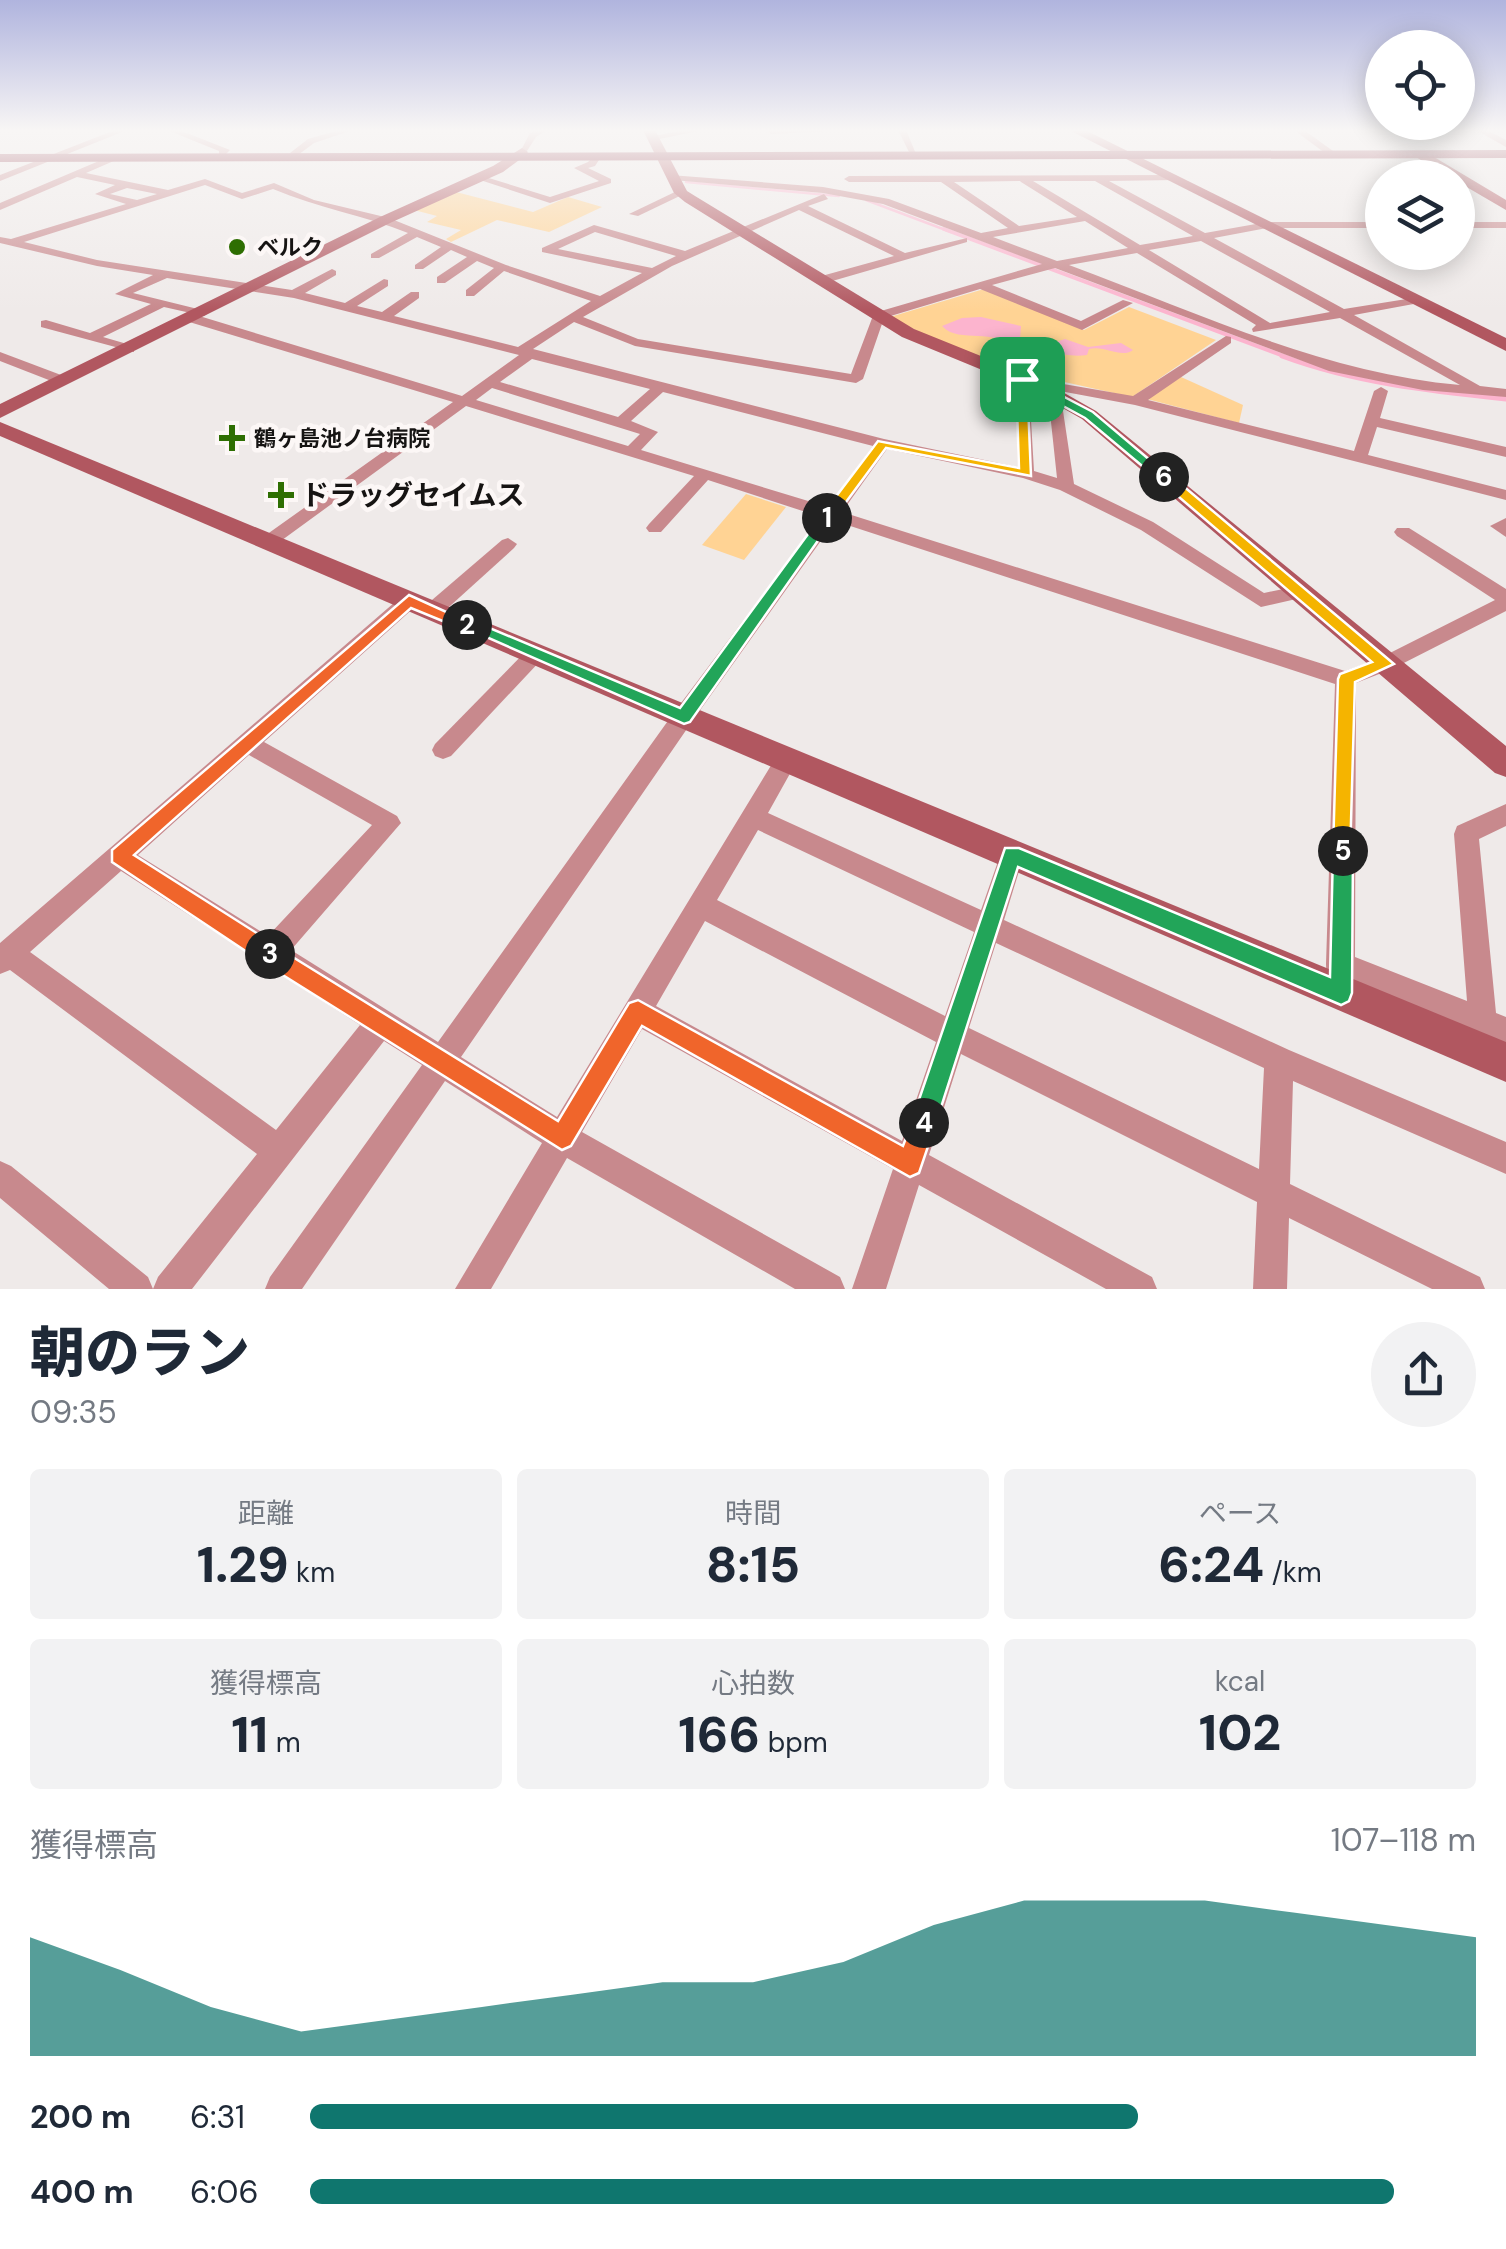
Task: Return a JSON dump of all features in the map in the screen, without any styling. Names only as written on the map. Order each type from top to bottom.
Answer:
[{"type":"street","points":[[0,206],[38,190]]},
{"type":"street","points":[[111,190],[100,194],[149,212]]},
{"type":"street","points":[[153,190],[186,200]]},
{"type":"street","points":[[4,243],[180,190]]},
{"type":"street","points":[[227,190],[242,196],[261,190]]},
{"type":"street","points":[[284,190],[311,202],[385,220],[502,267],[600,300]]},
{"type":"street","points":[[0,412],[452,190]]},
{"type":"street","points":[[523,190],[555,199],[581,190]]},
{"type":"street","points":[[634,214],[669,190]]},
{"type":"street","points":[[684,190],[878,316],[954,354],[1055,394],[1120,440],[1506,764]]},
{"type":"street","points":[[740,190],[824,197],[882,209],[1128,302],[1367,376],[1506,393]]},
{"type":"street","points":[[860,190],[1057,264],[1333,379],[1380,391],[1506,405]]},
{"type":"street","points":[[960,190],[1018,230]]},
{"type":"street","points":[[1039,190],[1268,328]]},
{"type":"street","points":[[1118,190],[1482,391]]},
{"type":"street","points":[[1196,190],[1506,345]]},
{"type":"street","points":[[1480,190],[1506,206]]},
{"type":"street","points":[[272,539],[465,402],[572,316],[682,254],[824,197]]},
{"type":"street","points":[[799,206],[905,257]]},
{"type":"street","points":[[980,237],[1087,218]]},
{"type":"street","points":[[86,219],[104,226]]},
{"type":"street","points":[[878,316],[1057,264],[1267,226],[1365,225]]},
{"type":"street","points":[[1475,225],[1506,225]]},
{"type":"street","points":[[652,271],[546,250],[594,228],[682,254]]},
{"type":"street","points":[[376,256],[416,232]]},
{"type":"street","points":[[822,280],[963,240]]},
{"type":"street","points":[[4,243],[163,275],[294,294],[882,444],[1026,474],[1066,486],[1185,548],[1261,600],[1298,592]]},
{"type":"street","points":[[419,266],[451,245]]},
{"type":"street","points":[[0,258],[28,248]]},
{"type":"street","points":[[440,280],[476,256]]},
{"type":"street","points":[[470,293],[502,267]]},
{"type":"street","points":[[294,294],[332,273]]},
{"type":"street","points":[[163,275],[121,294],[163,303],[1346,679],[1386,664],[1506,600],[1403,532]]},
{"type":"street","points":[[348,307],[384,283]]},
{"type":"street","points":[[981,285],[1082,326],[1128,302]]},
{"type":"street","points":[[386,316],[416,295]]},
{"type":"street","points":[[1136,400],[1231,337],[1415,300]]},
{"type":"street","points":[[90,338],[163,303]]},
{"type":"street","points":[[572,316],[635,342],[850,379],[859,376],[878,316]]},
{"type":"street","points":[[46,324],[129,349]]},
{"type":"street","points":[[0,356],[64,381]]},
{"type":"street","points":[[1024,380],[1136,400],[1506,495]]},
{"type":"street","points":[[1024,380],[1026,474]]},
{"type":"street","points":[[490,383],[650,432],[630,452]]},
{"type":"street","points":[[621,423],[661,387]]},
{"type":"street","points":[[1359,459],[1380,391]]},
{"type":"street","points":[[1055,394],[1066,486]]},
{"type":"street","points":[[1371,422],[1506,452]]},
{"type":"street","points":[[0,428],[272,539],[421,606],[1012,855],[1340,979],[1494,1027],[1466,834],[1506,814]]},
{"type":"street","points":[[282,1289],[684,717],[882,444]]},
{"type":"street","points":[[655,528],[705,474]]},
{"type":"street","points":[[279,1151],[4,957],[247,744],[421,606],[508,544]]},
{"type":"street","points":[[443,750],[535,654]]},
{"type":"street","points":[[1340,979],[1346,679]]},
{"type":"street","points":[[247,744],[389,823],[270,954]]},
{"type":"street","points":[[472,1289],[786,761]]},
{"type":"street","points":[[752,818],[1279,1060],[1506,1158]]},
{"type":"street","points":[[870,1289],[1012,855]]},
{"type":"street","points":[[119,856],[562,1138],[828,1289]]},
{"type":"street","points":[[700,905],[952,1036],[1468,1289]]},
{"type":"street","points":[[1340,979],[1506,1062]]},
{"type":"street","points":[[638,1012],[1140,1289]]},
{"type":"street","points":[[170,1289],[379,1024]]},
{"type":"street","points":[[1270,1289],[1279,1060]]},
{"type":"street","points":[[0,1177],[136,1289]]},
{"type":"shaded area","points":[[456,192],[533,212],[568,197],[602,207],[549,232],[497,220],[451,242],[446,239],[461,230],[427,222],[437,216],[414,210]]},
{"type":"shaded area","points":[[984,289],[1084,330],[1129,307],[1216,340],[1132,397],[1024,373],[961,353],[890,317]]},
{"type":"shaded area","points":[[981,317],[1021,326],[1020,339],[1045,346],[1065,339],[1088,347],[1121,343],[1133,350],[1123,353],[1095,348],[1089,349],[1087,355],[1075,356],[954,333],[942,326],[962,318]]},
{"type":"shaded area","points":[[1181,377],[1243,405],[1239,423],[1147,399]]},
{"type":"shaded area","points":[[746,494],[786,507],[744,560],[702,545]]},
{"type":"waterway","points":[[775,190],[839,196]]},
{"type":"waterway","points":[[866,200],[951,232]]},
{"type":"waterway","points":[[944,229],[1289,358]]},
{"type":"waterway","points":[[1282,356],[1365,379],[1506,399]]},
{"type":"place","name":"ベルク","points":[[237,247]]},
{"type":"place","name":"鶴ヶ島池ノ台病院","points":[[232,438]]},
{"type":"place","name":"ドラッグセイムス","points":[[281,495]]},
{"type":"route","points":[[1022,379],[1089,415],[1386,664],[1346,679],[1341,993],[1012,855],[910,1164],[638,1012],[562,1138],[119,856],[409,601],[684,717],[882,444],[1026,474],[1022,379]]}]
